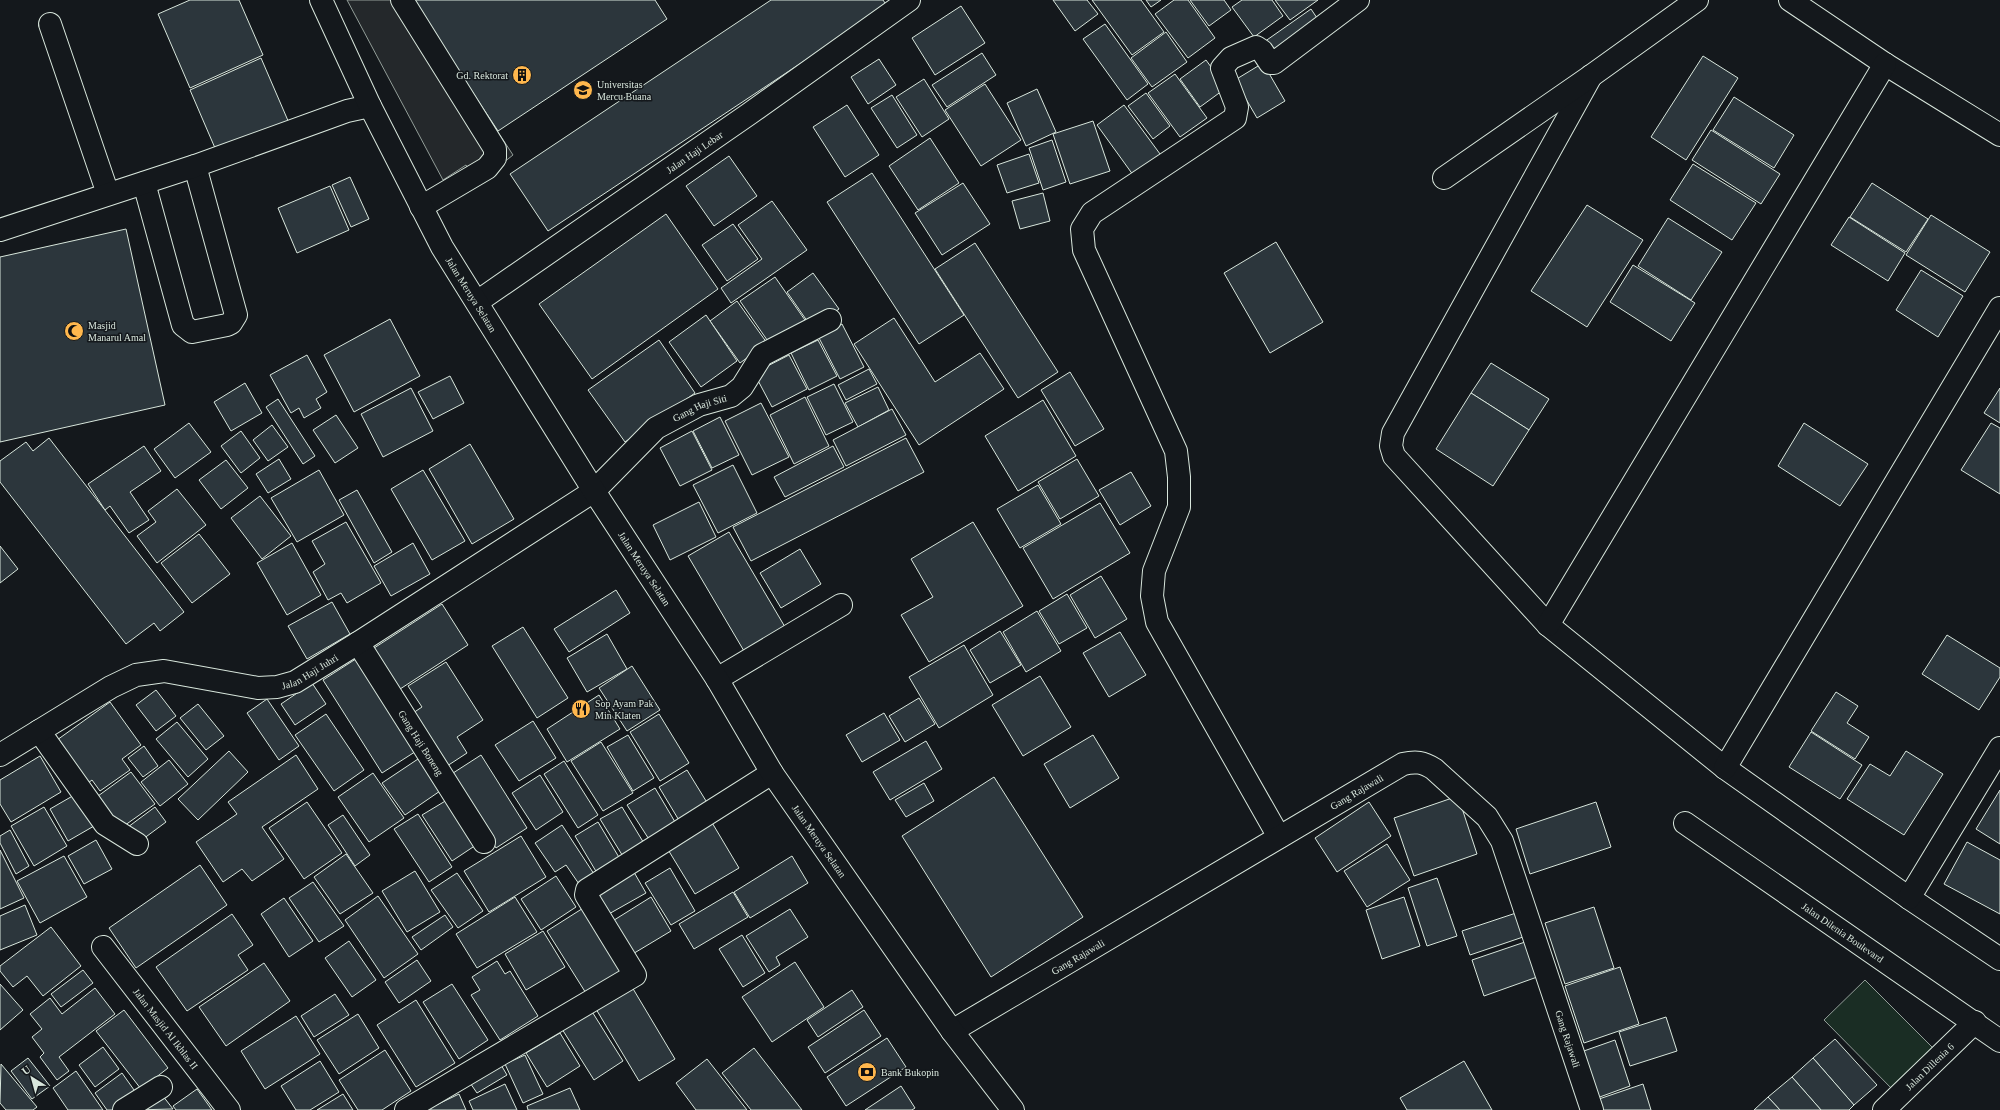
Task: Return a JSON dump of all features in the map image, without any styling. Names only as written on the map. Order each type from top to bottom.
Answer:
[{"type":"street","name":"Jalan Meruya Selatan","points":[[321,0],[370,106],[442,247],[594,491],[717,679],[772,774],[952,1031],[1013,1110]]},
{"type":"street","points":[[402,0],[495,149],[495,158],[486,168],[421,207]]},
{"type":"street","name":"Jalan Haji Lebar","points":[[477,302],[749,114],[909,0]]},
{"type":"street","points":[[1279,838],[1157,622],[1152,596],[1154,571],[1179,507],[1179,477],[1176,451],[1084,250],[1082,229],[1092,214],[1235,118],[1237,107],[1222,68],[1231,58],[1256,47],[1262,51],[1270,63],[1274,63],[1358,0]]},
{"type":"street","points":[[1444,178],[1697,0]]},
{"type":"street","points":[[1790,0],[1884,64],[2000,135]]},
{"type":"street","points":[[50,24],[108,194]]},
{"type":"street","points":[[1548,625],[1884,64]]},
{"type":"street","points":[[1591,76],[1393,433],[1390,446],[1394,456],[1548,625],[1725,768],[1909,898],[2000,959]]},
{"type":"street","points":[[0,230],[195,166],[346,111],[370,106]]},
{"type":"street","points":[[144,182],[183,325],[192,332],[227,325],[231,323],[236,315],[195,166]]},
{"type":"street","points":[[1725,768],[2000,308]]},
{"type":"street","name":"Gang Haji Siti","points":[[594,491],[656,428],[699,405],[731,396],[742,387],[762,355],[830,320]]},
{"type":"street","name":"Jalan Haji Juhri","points":[[0,755],[111,687],[136,675],[164,671],[258,688],[277,687],[295,682],[594,491]]},
{"type":"street","points":[[717,679],[841,605]]},
{"type":"street","name":"Gang Haji Boneng","points":[[358,643],[484,842]]},
{"type":"street","points":[[39,731],[105,824],[138,844]]},
{"type":"street","points":[[1909,898],[2000,748]]},
{"type":"street","name":"Gang Rajawali","points":[[952,1031],[1403,764],[1413,761],[1424,763],[1434,769],[1487,817],[1502,841],[1592,1110]]},
{"type":"street","points":[[406,1110],[635,975],[586,895],[587,890],[772,774]]},
{"type":"street","name":"Jalan Dilenia Boulevard","points":[[1685,824],[1975,1022],[2000,1041]]},
{"type":"street","name":"Jalan Masjid Al Ikhlas II","points":[[103,947],[229,1110]]},
{"type":"street","name":"Jalan Dillenia 6","points":[[1884,1110],[1975,1022]]},
{"type":"street","points":[[124,1110],[161,1087]]},
{"type":"green space","points":[[1865,980],[1937,1052],[1895,1092],[1824,1020]]},
{"type":"shaded area","points":[[347,0],[412,0],[513,155],[478,183],[466,165],[443,180]]},
{"type":"building","points":[[190,0],[239,0],[263,55],[190,88],[158,14]]},
{"type":"building","name":"Gd. Rektorat","points":[[412,0],[655,0],[667,19],[498,131]]},
{"type":"building","points":[[771,0],[883,0],[887,6],[548,231],[510,174]]},
{"type":"building","points":[[1053,0],[1087,0],[1098,14],[1075,31]]},
{"type":"building","points":[[1092,0],[1141,0],[1164,32],[1132,55]]},
{"type":"building","points":[[1146,0],[1161,0],[1151,7]]},
{"type":"building","points":[[1174,0],[1188,0],[1215,38],[1188,58],[1155,14]]},
{"type":"building","points":[[1190,0],[1224,0],[1231,10],[1209,26]]},
{"type":"building","points":[[1242,0],[1272,0],[1283,16],[1254,37],[1232,7]]},
{"type":"building","points":[[1275,0],[1318,0],[1290,20]]},
{"type":"building","points":[[961,6],[985,43],[935,75],[912,38]]},
{"type":"building","points":[[1311,9],[1319,21],[1273,55],[1264,42]]},
{"type":"building","points":[[1105,24],[1148,84],[1127,100],[1083,39]]},
{"type":"building","points":[[1166,32],[1187,62],[1152,87],[1131,58]]},
{"type":"building","points":[[982,53],[996,75],[947,107],[932,85]]},
{"type":"building","points":[[1703,56],[1738,78],[1686,160],[1651,137]]},
{"type":"building","points":[[261,58],[289,123],[218,155],[190,90]]},
{"type":"building","points":[[879,59],[896,85],[868,104],[851,77]]},
{"type":"building","points":[[1206,60],[1226,88],[1200,107],[1180,79]]},
{"type":"building","points":[[1263,63],[1285,101],[1257,118],[1235,80]]},
{"type":"building","points":[[1175,74],[1207,118],[1180,137],[1148,93]]},
{"type":"building","points":[[924,79],[949,119],[922,137],[896,97]]},
{"type":"building","points":[[985,84],[1021,140],[981,166],[945,110]]},
{"type":"building","points":[[1037,89],[1056,132],[1026,146],[1007,103]]},
{"type":"building","points":[[1146,93],[1170,126],[1153,139],[1128,106]]},
{"type":"building","points":[[892,95],[917,135],[897,148],[871,108]]},
{"type":"building","points":[[1734,97],[1794,135],[1774,168],[1713,130]]},
{"type":"building","points":[[847,105],[879,155],[845,177],[813,127]]},
{"type":"building","points":[[1124,105],[1163,158],[1136,179],[1097,125]]},
{"type":"building","points":[[1093,121],[1110,171],[1070,184],[1053,134]]},
{"type":"building","points":[[1711,130],[1780,174],[1761,204],[1692,160]]},
{"type":"building","points":[[930,138],[959,183],[918,210],[889,166]]},
{"type":"building","points":[[1052,140],[1066,182],[1043,190],[1029,148]]},
{"type":"building","points":[[1029,154],[1039,183],[1007,193],[997,165]]},
{"type":"building","points":[[729,156],[757,196],[714,226],[686,186]]},
{"type":"building","points":[[1693,164],[1756,203],[1732,240],[1670,200]]},
{"type":"building","points":[[872,173],[964,315],[919,344],[827,202]]},
{"type":"building","points":[[350,177],[369,219],[351,227],[332,185]]},
{"type":"building","points":[[963,183],[990,224],[942,255],[915,213]]},
{"type":"building","points":[[1872,183],[1928,219],[1906,252],[1850,217]]},
{"type":"building","points":[[330,186],[349,230],[297,253],[278,208]]},
{"type":"building","points":[[1043,193],[1050,221],[1020,229],[1012,201]]},
{"type":"building","points":[[772,201],[807,250],[731,303],[721,288],[762,259],[738,225]]},
{"type":"building","points":[[1587,205],[1643,240],[1587,327],[1531,291]]},
{"type":"building","points":[[666,214],[718,289],[592,379],[539,304]]},
{"type":"building","points":[[1931,215],[1990,252],[1965,292],[1906,255]]},
{"type":"building","points":[[1849,217],[1905,253],[1888,281],[1831,245]]},
{"type":"building","points":[[1668,218],[1722,252],[1691,300],[1638,266]]},
{"type":"building","points":[[733,224],[758,259],[727,281],[702,245]]},
{"type":"building","name":"Masjid Manarul Amal","points":[[126,229],[165,405],[0,442],[0,257]]},
{"type":"building","points":[[1276,242],[1323,322],[1270,353],[1224,273]]},
{"type":"building","points":[[975,243],[1058,372],[1018,398],[935,269]]},
{"type":"building","points":[[1633,265],[1695,303],[1671,341],[1610,302]]},
{"type":"building","points":[[1921,270],[1963,296],[1938,337],[1896,310]]},
{"type":"building","points":[[813,273],[839,309],[812,328],[787,292]]},
{"type":"building","points":[[775,277],[807,323],[772,347],[740,301]]},
{"type":"building","points":[[737,301],[767,343],[740,363],[710,321]]},
{"type":"building","points":[[706,315],[737,361],[701,387],[669,342]]},
{"type":"building","points":[[894,318],[935,382],[980,353],[1004,389],[919,445],[854,344]]},
{"type":"building","points":[[390,319],[420,376],[354,412],[324,355]]},
{"type":"building","points":[[842,324],[864,367],[840,379],[818,336]]},
{"type":"building","points":[[659,340],[695,393],[625,442],[588,390]]},
{"type":"building","points":[[818,340],[837,376],[809,390],[791,353]]},
{"type":"building","points":[[307,355],[327,392],[316,399],[321,408],[304,418],[299,408],[291,413],[270,375]]},
{"type":"building","points":[[789,355],[807,389],[772,407],[754,373]]},
{"type":"building","points":[[1491,363],[1549,399],[1529,430],[1471,393]]},
{"type":"building","points":[[869,369],[877,384],[846,400],[838,385]]},
{"type":"building","points":[[1070,372],[1104,429],[1075,446],[1041,390]]},
{"type":"building","points":[[450,376],[464,403],[433,419],[418,392]]},
{"type":"building","points":[[245,383],[262,413],[231,431],[214,402]]},
{"type":"building","points":[[834,384],[853,422],[826,435],[807,397]]},
{"type":"building","points":[[878,387],[889,410],[858,427],[845,403]]},
{"type":"building","points":[[411,388],[433,431],[383,457],[361,414]]},
{"type":"building","points":[[2000,388],[2000,423],[1984,413]]},
{"type":"building","points":[[1471,393],[1529,430],[1493,486],[1436,449]]},
{"type":"building","points":[[805,397],[829,446],[794,464],[770,415]]},
{"type":"building","points":[[278,399],[315,456],[303,464],[266,407]]},
{"type":"building","points":[[1043,400],[1076,456],[1018,491],[985,436]]},
{"type":"building","points":[[761,403],[789,457],[752,475],[725,421]]},
{"type":"building","points":[[892,409],[906,435],[846,466],[833,440]]},
{"type":"building","points":[[336,415],[358,448],[335,463],[313,430]]},
{"type":"building","points":[[720,417],[739,455],[712,468],[693,431]]},
{"type":"building","points":[[189,423],[211,452],[175,478],[154,449]]},
{"type":"building","points":[[1804,423],[1868,464],[1840,506],[1778,466]]},
{"type":"building","points":[[1991,423],[2000,428],[2000,494],[1961,470]]},
{"type":"building","points":[[272,425],[288,447],[268,461],[253,440]]},
{"type":"building","points":[[241,431],[260,458],[241,473],[221,446]]},
{"type":"building","points":[[692,431],[712,470],[680,486],[660,448]]},
{"type":"building","points":[[49,438],[184,612],[160,631],[154,623],[126,644],[0,482],[0,461],[26,442],[33,451]]},
{"type":"building","points":[[906,438],[924,472],[751,561],[733,527]]},
{"type":"building","points":[[470,444],[514,519],[472,544],[429,469]]},
{"type":"building","points":[[144,446],[161,471],[130,492],[149,520],[129,533],[110,506],[105,510],[88,484]]},
{"type":"building","points":[[833,446],[844,467],[785,497],[774,477]]},
{"type":"building","points":[[279,459],[291,479],[268,493],[256,474]]},
{"type":"building","points":[[1077,459],[1099,496],[1060,519],[1038,482]]},
{"type":"building","points":[[226,460],[248,488],[221,509],[199,480]]},
{"type":"building","points":[[733,465],[757,513],[718,533],[693,485]]},
{"type":"building","points":[[319,470],[344,515],[297,542],[271,498]]},
{"type":"building","points":[[423,470],[465,541],[432,560],[391,489]]},
{"type":"building","points":[[1131,472],[1151,506],[1120,525],[1099,490]]},
{"type":"building","points":[[1038,485],[1061,524],[1020,548],[997,509]]},
{"type":"building","points":[[177,489],[206,525],[157,563],[137,536],[156,522],[148,511]]},
{"type":"building","points":[[357,490],[392,552],[374,563],[339,500]]},
{"type":"building","points":[[260,496],[291,536],[262,559],[231,518]]},
{"type":"building","points":[[699,502],[716,537],[670,560],[653,525]]},
{"type":"building","points":[[1100,503],[1130,553],[1053,599],[1023,548]]},
{"type":"building","points":[[346,522],[381,583],[347,603],[341,593],[328,600],[313,572],[325,564],[312,541]]},
{"type":"building","points":[[973,522],[1023,606],[929,662],[901,615],[933,597],[911,559]]},
{"type":"building","points":[[729,532],[785,627],[744,651],[688,556]]},
{"type":"building","points":[[199,534],[230,574],[192,603],[161,563]]},
{"type":"building","points":[[292,543],[321,595],[287,615],[257,563]]},
{"type":"building","points":[[413,543],[430,574],[391,596],[374,566]]},
{"type":"building","points":[[0,546],[18,569],[0,583]]},
{"type":"building","points":[[800,549],[821,584],[781,608],[760,573]]},
{"type":"building","points":[[1101,576],[1127,619],[1095,638],[1070,595]]},
{"type":"building","points":[[616,590],[630,613],[569,652],[554,629]]},
{"type":"building","points":[[1067,594],[1087,628],[1059,644],[1039,611]]},
{"type":"building","points":[[332,602],[350,634],[307,659],[288,626]]},
{"type":"building","points":[[442,604],[468,645],[397,691],[371,650]]},
{"type":"building","points":[[1037,611],[1061,651],[1026,672],[1003,632]]},
{"type":"building","points":[[523,627],[568,698],[537,718],[492,646]]},
{"type":"building","points":[[1000,631],[1021,665],[990,683],[970,650]]},
{"type":"building","points":[[1120,632],[1146,675],[1109,697],[1083,653]]},
{"type":"building","points":[[607,634],[627,669],[587,692],[567,658]]},
{"type":"building","points":[[1947,635],[2000,668],[2000,677],[1979,710],[1922,674]]},
{"type":"building","points":[[964,645],[993,695],[939,728],[909,677]]},
{"type":"building","points":[[362,655],[421,748],[382,773],[323,680]]},
{"type":"building","points":[[446,662],[483,720],[457,737],[467,753],[444,768],[410,715],[422,707],[408,686]]},
{"type":"building","points":[[632,666],[660,710],[627,731],[599,688]]},
{"type":"building","points":[[1040,676],[1071,727],[1023,756],[992,705]]},
{"type":"building","points":[[312,683],[326,704],[295,725],[281,704]]},
{"type":"building","points":[[156,690],[176,716],[156,731],[136,705]]},
{"type":"building","points":[[1836,692],[1858,706],[1847,723],[1869,737],[1855,759],[1811,731]]},
{"type":"building","points":[[599,695],[620,729],[567,762],[547,729]]},
{"type":"building","points":[[919,698],[935,724],[905,742],[889,716]]},
{"type":"building","points":[[267,699],[299,746],[279,760],[247,713]]},
{"type":"building","points":[[110,702],[141,745],[122,759],[130,770],[100,791],[92,780],[88,783],[57,740]]},
{"type":"building","points":[[198,704],[224,736],[206,750],[180,718]]},
{"type":"building","points":[[884,713],[900,740],[862,762],[846,735]]},
{"type":"building","points":[[326,714],[364,770],[334,791],[295,735]]},
{"type":"building","points":[[659,714],[689,763],[660,781],[630,732]]},
{"type":"building","points":[[533,721],[556,758],[519,781],[495,745]]},
{"type":"building","points":[[177,722],[208,759],[188,777],[156,739]]},
{"type":"building","points":[[1811,732],[1862,765],[1840,799],[1789,767]]},
{"type":"building","points":[[628,735],[654,778],[633,791],[607,747]]},
{"type":"building","points":[[1093,735],[1119,778],[1070,808],[1044,764]]},
{"type":"building","points":[[926,741],[942,769],[890,800],[873,772]]},
{"type":"building","points":[[601,742],[633,793],[603,811],[571,761]]},
{"type":"building","points":[[144,746],[158,766],[143,777],[128,758]]},
{"type":"building","points":[[229,751],[248,772],[198,820],[178,799]]},
{"type":"building","points":[[1906,751],[1943,774],[1904,835],[1847,799],[1870,764],[1890,776]]},
{"type":"building","points":[[296,755],[318,789],[262,827],[284,859],[252,881],[242,869],[223,882],[196,842],[237,814],[228,802]]},
{"type":"building","points":[[481,755],[527,828],[496,848],[450,775]]},
{"type":"building","points":[[40,756],[61,792],[11,822],[0,804],[0,780]]},
{"type":"building","points":[[421,757],[443,789],[405,815],[382,783]]},
{"type":"building","points":[[169,760],[188,784],[160,806],[141,782]]},
{"type":"building","points":[[564,761],[598,815],[578,828],[544,774]]},
{"type":"building","points":[[687,770],[711,809],[683,827],[659,787]]},
{"type":"building","points":[[131,772],[155,804],[121,828],[98,796]]},
{"type":"building","points":[[373,773],[404,818],[369,842],[338,797]]},
{"type":"building","points":[[540,775],[563,812],[536,830],[512,793]]},
{"type":"building","points":[[994,777],[1083,917],[991,977],[902,836]]},
{"type":"building","points":[[924,783],[934,801],[906,817],[895,800]]},
{"type":"building","points":[[655,788],[678,827],[652,844],[627,805]]},
{"type":"building","points":[[2000,790],[2000,844],[1976,829]]},
{"type":"building","points":[[76,794],[94,826],[68,841],[50,809]]},
{"type":"building","points":[[1458,796],[1477,854],[1414,876],[1394,818]]},
{"type":"building","points":[[447,800],[476,845],[452,861],[422,815]]},
{"type":"building","points":[[307,802],[342,853],[304,879],[269,828]]},
{"type":"building","points":[[1369,802],[1391,836],[1337,872],[1315,838]]},
{"type":"building","points":[[1596,802],[1611,847],[1530,874],[1516,829]]},
{"type":"building","points":[[44,807],[67,846],[34,866],[11,826]]},
{"type":"building","points":[[155,807],[166,822],[139,842],[128,827]]},
{"type":"building","points":[[622,807],[645,845],[624,858],[600,819]]},
{"type":"building","points":[[418,814],[452,867],[429,882],[394,829]]},
{"type":"building","points":[[343,815],[370,855],[355,866],[328,825]]},
{"type":"building","points":[[711,821],[739,868],[695,894],[667,848]]},
{"type":"building","points":[[598,822],[620,859],[597,873],[575,836]]},
{"type":"building","points":[[562,825],[594,874],[579,884],[566,865],[555,872],[535,843]]},
{"type":"building","points":[[10,830],[29,866],[16,874],[0,843],[0,836]]},
{"type":"building","points":[[521,836],[546,877],[489,912],[464,871]]},
{"type":"building","points":[[96,840],[112,869],[84,884],[68,856]]},
{"type":"building","points":[[1967,842],[2000,860],[2000,914],[1944,884]]},
{"type":"building","points":[[1387,844],[1410,880],[1367,907],[1344,871]]},
{"type":"building","points":[[0,850],[24,898],[0,909]]},
{"type":"building","points":[[346,854],[373,893],[340,914],[314,877]]},
{"type":"building","points":[[64,856],[87,897],[40,923],[17,881]]},
{"type":"building","points":[[792,856],[808,883],[750,918],[734,892]]},
{"type":"building","points":[[200,865],[227,905],[136,968],[109,928]]},
{"type":"building","points":[[631,867],[646,893],[607,915],[592,890]]},
{"type":"building","points":[[670,868],[695,911],[671,925],[645,883]]},
{"type":"building","points":[[415,871],[440,912],[407,932],[382,891]]},
{"type":"building","points":[[457,873],[483,911],[458,928],[431,890]]},
{"type":"building","points":[[556,876],[576,907],[541,930],[521,899]]},
{"type":"building","points":[[1437,878],[1457,936],[1427,946],[1408,888]]},
{"type":"building","points":[[313,882],[344,926],[319,942],[289,898]]},
{"type":"building","points":[[733,892],[748,917],[694,949],[679,924]]},
{"type":"building","points":[[378,896],[418,954],[384,978],[345,920]]},
{"type":"building","points":[[515,897],[537,932],[477,968],[456,934]]},
{"type":"building","points":[[651,897],[671,931],[631,955],[611,922]]},
{"type":"building","points":[[1404,897],[1420,946],[1382,959],[1366,910]]},
{"type":"building","points":[[284,898],[313,941],[289,957],[261,914]]},
{"type":"building","points":[[25,905],[37,935],[0,950],[0,916]]},
{"type":"building","points":[[588,905],[630,972],[589,998],[547,931]]},
{"type":"building","points":[[1594,907],[1614,968],[1565,984],[1545,923]]},
{"type":"building","points":[[790,909],[808,937],[776,957],[780,965],[769,972],[746,936]]},
{"type":"building","points":[[1519,912],[1526,936],[1470,955],[1462,931]]},
{"type":"building","points":[[232,914],[253,945],[238,955],[248,970],[187,1011],[156,967]]},
{"type":"building","points":[[445,915],[453,927],[421,950],[412,937]]},
{"type":"building","points":[[51,927],[81,966],[43,996],[27,976],[13,987],[0,971],[0,966]]},
{"type":"building","points":[[543,931],[565,967],[526,990],[505,954]]},
{"type":"building","points":[[742,935],[765,973],[743,987],[719,949]]},
{"type":"building","points":[[349,941],[376,980],[352,997],[325,958]]},
{"type":"building","points":[[1528,941],[1540,976],[1484,996],[1472,960]]},
{"type":"building","points":[[417,960],[431,981],[399,1003],[385,982]]},
{"type":"building","points":[[497,961],[505,974],[510,971],[538,1016],[500,1040],[471,995],[480,990],[472,977]]},
{"type":"building","points":[[795,962],[824,1007],[772,1042],[742,997]]},
{"type":"building","points":[[264,963],[290,1001],[226,1046],[199,1007]]},
{"type":"building","points":[[1620,967],[1639,1024],[1584,1043],[1565,986]]},
{"type":"building","points":[[83,970],[93,983],[61,1007],[51,994]]},
{"type":"building","points":[[629,982],[675,1059],[639,1081],[593,1004]]},
{"type":"building","points":[[0,984],[23,1010],[0,1030]]},
{"type":"building","points":[[452,984],[488,1040],[459,1059],[423,1002]]},
{"type":"building","points":[[95,988],[115,1014],[59,1057],[69,1071],[57,1080],[40,1057],[44,1053],[32,1037],[42,1029],[30,1014],[50,998],[62,1014]]},
{"type":"building","points":[[852,990],[863,1007],[818,1037],[807,1020]]},
{"type":"building","points":[[335,994],[349,1015],[314,1037],[301,1016]]},
{"type":"building","points":[[416,1000],[455,1063],[416,1087],[377,1025]]},
{"type":"building","points":[[124,1010],[168,1068],[141,1089],[96,1031]]},
{"type":"building","points":[[591,1010],[623,1061],[594,1080],[562,1029]]},
{"type":"building","points":[[864,1010],[881,1036],[825,1073],[808,1047]]},
{"type":"building","points":[[358,1014],[379,1048],[339,1074],[317,1040]]},
{"type":"building","points":[[296,1016],[320,1054],[265,1089],[241,1051]]},
{"type":"building","points":[[1666,1017],[1677,1051],[1630,1066],[1619,1032]]},
{"type":"building","points":[[560,1033],[580,1066],[547,1087],[526,1053]]},
{"type":"building","name":"Bank Bukopin","points":[[887,1038],[906,1067],[846,1106],[827,1077]]},
{"type":"building","points":[[1835,1039],[1877,1085],[1854,1105],[1813,1058]]},
{"type":"building","points":[[1615,1040],[1630,1086],[1597,1098],[1581,1052]]},
{"type":"building","points":[[103,1047],[119,1069],[95,1087],[79,1065]]},
{"type":"building","points":[[754,1048],[802,1110],[751,1110],[722,1073]]},
{"type":"building","points":[[385,1050],[411,1091],[382,1110],[358,1110],[339,1080]]},
{"type":"building","points":[[525,1055],[543,1094],[523,1103],[505,1064]]},
{"type":"building","points":[[28,1058],[50,1086],[32,1099],[11,1071]]},
{"type":"building","points":[[497,1058],[507,1075],[477,1093],[466,1077]]},
{"type":"building","points":[[1813,1058],[1854,1105],[1849,1110],[1821,1110],[1792,1077]]},
{"type":"building","points":[[707,1059],[747,1110],[696,1110],[676,1083]]},
{"type":"building","points":[[320,1061],[339,1092],[310,1110],[296,1110],[281,1086]]},
{"type":"building","points":[[1464,1061],[1492,1110],[1407,1110],[1400,1098]]},
{"type":"building","points":[[1,1064],[37,1107],[33,1110],[6,1110],[0,1103]]},
{"type":"building","points":[[76,1071],[103,1110],[68,1110],[53,1088]]},
{"type":"building","points":[[122,1073],[139,1097],[121,1110],[107,1110],[95,1093]]},
{"type":"building","points":[[1792,1077],[1821,1110],[1780,1110],[1768,1097]]},
{"type":"building","points":[[505,1084],[517,1110],[473,1110],[469,1101]]},
{"type":"building","points":[[1643,1084],[1651,1110],[1602,1110],[1599,1099]]},
{"type":"building","points":[[901,1086],[915,1108],[912,1110],[865,1110]]},
{"type":"building","points":[[570,1088],[580,1110],[528,1110],[527,1106]]},
{"type":"building","points":[[197,1089],[212,1110],[176,1110],[173,1106]]},
{"type":"building","points":[[159,1091],[173,1109],[133,1110]]},
{"type":"building","points":[[343,1094],[353,1110],[317,1110]]},
{"type":"building","points":[[459,1094],[466,1110],[431,1110],[430,1108]]},
{"type":"building","points":[[1768,1097],[1780,1110],[1754,1110]]},
{"type":"place","name":"Gd. Rektorat","points":[[522,75]]},
{"type":"place","name":"Universitas Mercu Buana","points":[[583,90]]},
{"type":"place","name":"Masjid Manarul Amal","points":[[74,331]]},
{"type":"place","name":"Sop Ayam Pak Min Klaten","points":[[581,709]]},
{"type":"place","name":"Bank Bukopin","points":[[867,1072]]}]
